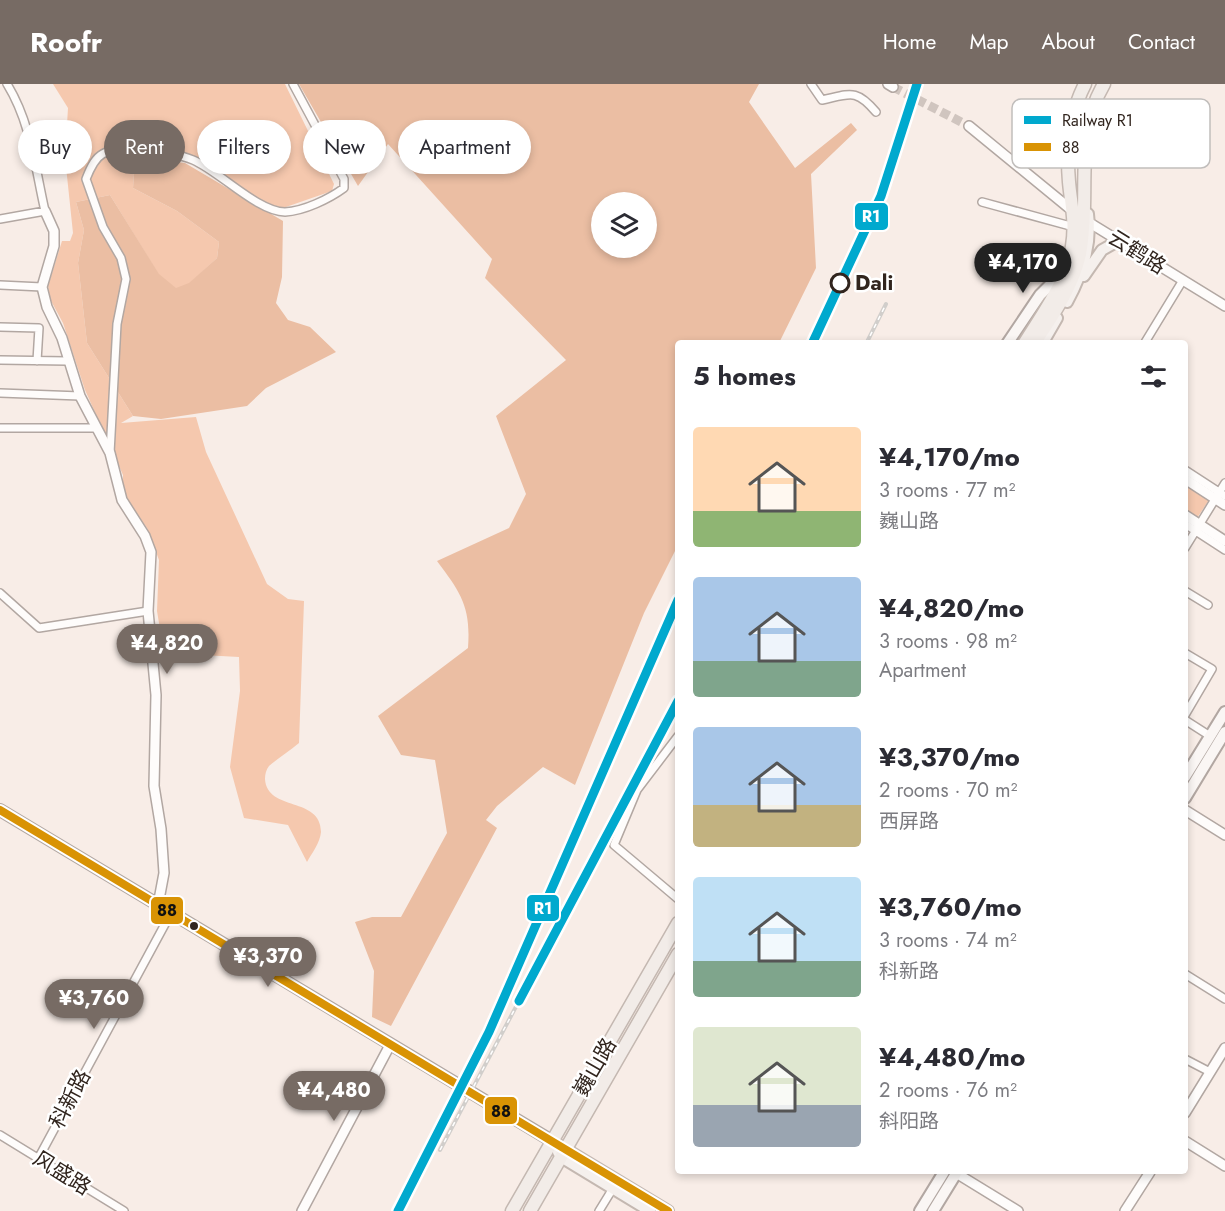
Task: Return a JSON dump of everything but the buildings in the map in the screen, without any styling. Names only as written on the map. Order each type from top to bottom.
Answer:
[{"type":"highway","points":[[1079,99],[1085,84]]},
{"type":"highway","points":[[1096,99],[1104,84]]},
{"type":"highway","points":[[1037,340],[1073,277],[1080,253],[1081,220],[1070,185],[1069,168]]},
{"type":"highway","points":[[1026,340],[1067,269],[1086,201],[1086,168]]},
{"type":"highway","name":"巍山路","points":[[512,1211],[675,928]]},
{"type":"highway","name":"巍山路","points":[[530,1211],[675,959]]},
{"type":"main road","points":[[1068,301],[1082,269],[1081,220]]},
{"type":"main road","points":[[1044,340],[1097,256],[1109,244],[1118,241]]},
{"type":"main road","points":[[1010,340],[1040,295],[1067,269]]},
{"type":"main road","points":[[1188,772],[1225,712]]},
{"type":"main road","points":[[1188,793],[1225,732]]},
{"type":"main road","points":[[0,810],[552,1141],[564,1153],[615,1184],[668,1211]]},
{"type":"main road","points":[[920,1211],[943,1174]]},
{"type":"main road","points":[[933,1211],[956,1174]]},
{"type":"main road","points":[[615,1184],[650,1211]]},
{"type":"street","points":[[7,84],[21,107],[28,128],[45,211],[54,231],[54,246],[42,287],[47,307],[62,338],[67,361],[80,396],[110,453],[122,500],[145,536],[151,552],[148,611],[156,695],[154,786],[161,829],[164,873],[158,906]]},
{"type":"street","points":[[110,453],[117,324],[126,279],[121,258],[103,227],[88,187],[86,179],[93,159],[107,151],[121,150],[190,159],[209,168],[262,205],[284,212],[305,207],[333,196],[344,188],[344,179],[293,84]]},
{"type":"street","points":[[811,84],[822,100],[856,94],[864,98],[876,112]]},
{"type":"street","name":"云鹤路","points":[[969,126],[1012,162]]},
{"type":"street","name":"云鹤路","points":[[1019,168],[1081,220],[1225,306]]},
{"type":"street","points":[[982,202],[1081,220]]},
{"type":"street","points":[[0,219],[45,211]]},
{"type":"street","points":[[1146,340],[1183,280]]},
{"type":"street","points":[[0,285],[42,287]]},
{"type":"street","points":[[0,327],[39,328],[38,361]]},
{"type":"street","points":[[0,360],[67,361]]},
{"type":"street","points":[[0,393],[80,396]]},
{"type":"street","points":[[0,428],[96,428]]},
{"type":"street","points":[[1188,472],[1220,496],[1225,505]]},
{"type":"street","points":[[1188,480],[1220,496]]},
{"type":"street","points":[[1188,543],[1220,496],[1225,483]]},
{"type":"street","points":[[1188,518],[1225,550]]},
{"type":"street","points":[[1188,525],[1225,541]]},
{"type":"street","points":[[0,593],[39,628],[148,611]]},
{"type":"street","points":[[1188,593],[1208,605]]},
{"type":"street","points":[[1188,655],[1212,669],[1188,710]]},
{"type":"street","points":[[1188,722],[1210,736]]},
{"type":"street","points":[[675,740],[637,790],[614,845],[675,896]]},
{"type":"street","points":[[1188,812],[1225,835]]},
{"type":"street","name":"科新路","points":[[38,1159],[171,913]]},
{"type":"street","points":[[1188,976],[1225,999]]},
{"type":"street","points":[[302,1211],[390,1045]]},
{"type":"street","points":[[1188,1108],[1225,1048]]},
{"type":"street","points":[[1188,1061],[1210,1072]]},
{"type":"street","name":"风盛路","points":[[0,1135],[124,1211]]},
{"type":"street","points":[[1188,1143],[1225,1166]]},
{"type":"street","points":[[960,1174],[1018,1211]]},
{"type":"street","points":[[1125,1211],[1149,1174]]},
{"type":"street","points":[[599,1211],[615,1184]]},
{"type":"shaded area","points":[[53,84],[285,84],[303,121],[303,174],[329,174],[334,184],[332,191],[283,208],[265,203],[222,174],[291,174],[291,120],[197,120],[197,158],[185,155],[185,120],[104,120],[104,174],[134,174],[133,188],[177,211],[219,242],[217,258],[189,284],[176,289],[159,275],[110,195],[76,202],[84,230],[78,263],[87,343],[133,416],[121,423],[196,417],[206,452],[267,584],[288,599],[304,601],[299,743],[269,766],[265,779],[268,789],[275,796],[313,813],[319,821],[320,836],[307,862],[288,825],[244,818],[230,767],[240,691],[239,657],[164,653],[157,611],[159,560],[147,528],[123,494],[123,475],[85,390],[63,323],[50,299],[48,286],[62,241],[70,241],[73,233],[67,174],[92,174],[92,120],[67,120],[68,108]]},
{"type":"shaded area","points":[[299,84],[759,84],[749,102],[795,168],[851,123],[857,130],[811,174],[816,268],[780,340],[675,340],[675,551],[644,613],[575,785],[543,767],[497,806],[486,820],[497,828],[391,1026],[372,1017],[374,971],[355,922],[372,917],[401,917],[447,833],[435,760],[401,755],[378,716],[468,648],[468,622],[463,601],[437,561],[509,528],[526,494],[496,416],[566,360],[485,278],[492,259],[415,174],[531,174],[531,120],[398,120],[398,155],[388,144],[386,147],[386,120],[320,120]]},
{"type":"shaded area","points":[[185,163],[197,170],[197,174],[204,174],[283,221],[282,277],[276,303],[288,320],[310,327],[336,352],[266,388],[247,406],[161,419],[133,416],[87,343],[78,263],[84,230],[76,202],[110,195],[159,274],[176,288],[189,283],[217,258],[219,242],[177,211],[133,188],[134,174],[185,174]]},
{"type":"shaded area","points":[[351,174],[367,174],[358,186]]},
{"type":"shaded area","points":[[1188,487],[1209,500],[1195,521],[1188,517]]},
{"type":"tunnel","points":[[893,87],[969,126]]},
{"type":"railway","points":[[814,340],[881,196],[917,84]]},
{"type":"railway","points":[[868,340],[886,304]]},
{"type":"railway","points":[[398,1211],[489,1032],[675,607]]},
{"type":"railway","points":[[440,1150],[675,707]]},
{"type":"rail line","name":"R1","points":[[814,340],[881,196],[917,84]]},
{"type":"rail line","name":"R1","points":[[398,1211],[489,1032],[675,607]]},
{"type":"rail line","name":"R1","points":[[519,1001],[675,707]]},
{"type":"transit line","name":"88","points":[[0,810],[668,1211]]},
{"type":"place","name":"Dali","points":[[840,283]]}]
